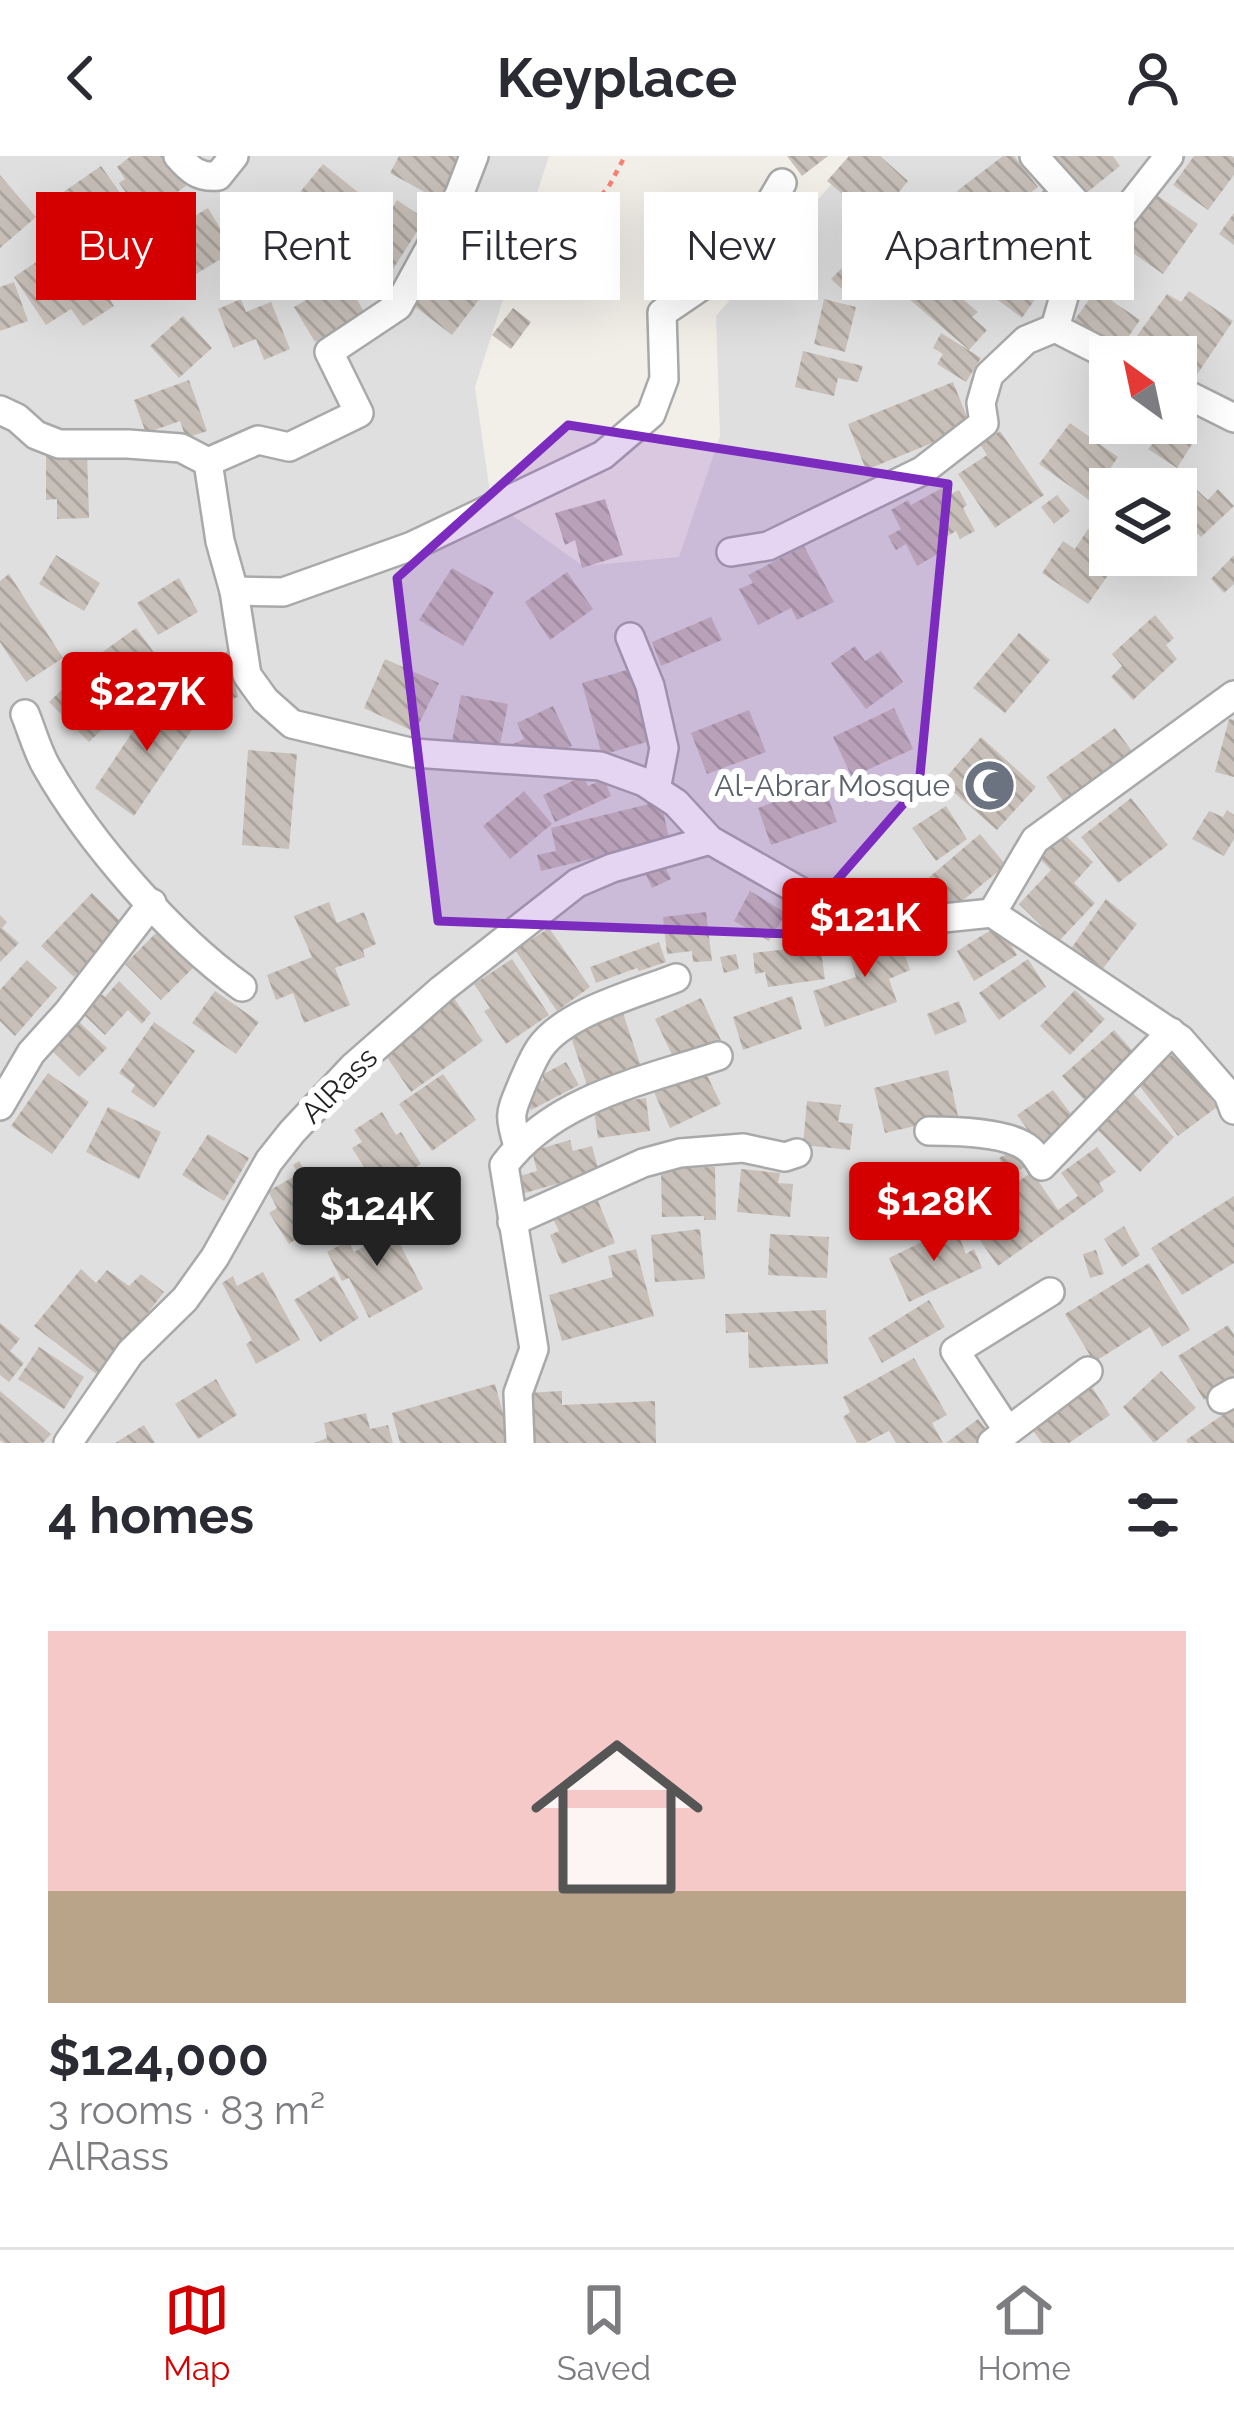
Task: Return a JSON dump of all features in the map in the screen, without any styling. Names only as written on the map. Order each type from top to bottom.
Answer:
[{"type":"street","points":[[178,156],[204,177],[218,176],[234,156]]},
{"type":"street","points":[[208,462],[258,440],[290,447],[359,413],[328,352],[398,306],[459,195],[474,156]]},
{"type":"street","points":[[1034,156],[1066,192]]},
{"type":"street","points":[[1134,200],[1169,156]]},
{"type":"street","points":[[234,591],[283,592],[412,546],[603,455],[652,414],[664,379],[662,313],[734,264],[782,183]]},
{"type":"street","points":[[1055,328],[1063,300]]},
{"type":"street","points":[[730,552],[768,546],[922,471],[984,424],[981,403],[989,375],[1026,340],[1055,328],[1089,345]]},
{"type":"street","points":[[1197,400],[1234,418]]},
{"type":"street","points":[[0,410],[36,435],[59,444],[181,448],[208,462]]},
{"type":"street","points":[[208,462],[247,675],[265,700],[292,724],[414,754],[600,766],[644,782],[676,803],[710,840],[803,893],[895,923],[992,913],[1180,1039],[1228,1094],[1234,1111]]},
{"type":"street","points":[[630,637],[650,686],[664,748],[656,790]]},
{"type":"street","points":[[992,913],[1035,841],[1234,694]]},
{"type":"street","points":[[25,714],[44,763],[86,826],[197,951],[242,987]]},
{"type":"street","name":"AlRass","points":[[68,1443],[130,1353],[185,1298],[215,1257],[269,1161],[353,1067],[442,989],[577,883],[710,840]]},
{"type":"street","points":[[0,1106],[31,1053],[152,904]]},
{"type":"street","points":[[518,1146],[510,1118],[541,1046],[558,1029],[591,1011],[676,978]]},
{"type":"street","points":[[929,1131],[1007,1140],[1028,1148],[1042,1166],[1171,1032]]},
{"type":"street","points":[[520,1443],[518,1393],[534,1349],[504,1165],[518,1146],[579,1103],[718,1056]]},
{"type":"street","points":[[512,1222],[643,1163],[680,1153],[743,1148],[784,1157],[797,1153]]},
{"type":"street","points":[[1050,1292],[956,1351],[1000,1437],[1088,1371]]},
{"type":"path","points":[[604,192],[625,156]]},
{"type":"highlighted area","points":[[568,425],[948,484],[919,786],[790,934],[438,921],[397,578]]},
{"type":"shaded area","points":[[0,156],[549,156],[537,192],[417,192],[417,300],[503,300],[475,387],[491,500],[583,566],[679,557],[720,436],[716,316],[730,300],[818,300],[818,199],[856,156],[1234,156],[1234,1443],[0,1443]]},
{"type":"building","points":[[131,156],[166,156],[186,186],[177,192],[126,192],[119,183],[125,179],[117,167]]},
{"type":"building","points":[[399,156],[463,156],[443,192],[424,192],[390,173]]},
{"type":"building","points":[[787,156],[828,156],[802,176]]},
{"type":"building","points":[[849,156],[880,156],[908,181],[899,192],[842,194],[827,181]]},
{"type":"building","points":[[1003,156],[1014,156],[1038,187],[1032,192],[957,191]]},
{"type":"building","points":[[1046,156],[1113,156],[1120,166],[1088,192],[1075,192]]},
{"type":"building","points":[[1194,156],[1234,158],[1234,175],[1208,210],[1173,185]]},
{"type":"building","points":[[323,164],[358,192],[300,192]]},
{"type":"building","points":[[101,166],[119,192],[63,192]]},
{"type":"building","points":[[0,175],[36,217],[0,248]]},
{"type":"building","points":[[1155,194],[1198,224],[1163,274],[1134,254],[1134,224]]},
{"type":"building","points":[[397,200],[417,214],[417,232],[393,269],[393,206]]},
{"type":"building","points":[[208,208],[220,228],[220,259],[196,274],[196,215]]},
{"type":"building","points":[[1234,213],[1234,245],[1219,234]]},
{"type":"building","points":[[36,262],[36,300],[110,300],[114,306],[83,326],[71,309],[46,325],[14,277]]},
{"type":"building","points":[[842,268],[842,289],[831,279]]},
{"type":"building","points":[[14,282],[28,321],[0,331],[0,287]]},
{"type":"building","points":[[1189,291],[1233,321],[1197,375],[1197,336],[1137,336],[1167,294],[1181,302]]},
{"type":"building","points":[[824,299],[856,307],[845,352],[814,344]]},
{"type":"building","points":[[241,300],[246,312],[271,302],[290,349],[264,360],[256,339],[233,348],[218,309]]},
{"type":"building","points":[[306,300],[357,300],[365,314],[315,342],[294,307]]},
{"type":"building","points":[[417,300],[479,300],[452,335],[413,305]]},
{"type":"building","points":[[910,300],[964,300],[978,312],[972,317],[987,330],[969,350]]},
{"type":"building","points":[[998,300],[1035,300],[1022,318]]},
{"type":"building","points":[[1089,300],[1111,300],[1140,320],[1129,336],[1093,336],[1073,322]]},
{"type":"building","points":[[513,308],[531,322],[511,349],[492,335]]},
{"type":"building","points":[[183,316],[212,348],[179,378],[150,346]]},
{"type":"building","points":[[941,333],[981,358],[966,382],[937,364],[943,354],[933,348]]},
{"type":"building","points":[[803,351],[863,366],[858,382],[838,378],[834,396],[795,387]]},
{"type":"building","points":[[189,380],[207,431],[186,438],[180,421],[146,433],[134,400]]},
{"type":"building","points":[[953,382],[971,427],[866,470],[848,424]]},
{"type":"building","points":[[1070,423],[1089,436],[1089,444],[1100,444],[1118,457],[1111,468],[1089,468],[1089,500],[1039,464]]},
{"type":"building","points":[[1000,431],[1044,495],[995,528],[958,474],[987,455],[980,444]]},
{"type":"building","points":[[1152,444],[1192,444],[1177,468],[1148,449]]},
{"type":"building","points":[[87,451],[89,518],[57,519],[57,499],[46,500],[46,452]]},
{"type":"building","points":[[942,488],[947,496],[959,490],[975,531],[960,539],[956,531],[938,542],[943,551],[917,566],[906,544],[896,550],[888,536],[901,529],[891,510]]},
{"type":"building","points":[[1218,489],[1234,506],[1201,537],[1197,533],[1197,490],[1208,500]]},
{"type":"building","points":[[1057,495],[1070,511],[1054,524],[1041,507]]},
{"type":"building","points":[[605,499],[623,555],[582,568],[575,540],[565,545],[555,513]]},
{"type":"building","points":[[1089,530],[1089,576],[1107,576],[1088,604],[1042,573],[1063,541],[1075,549]]},
{"type":"building","points":[[804,546],[834,602],[797,620],[791,608],[758,625],[739,589],[753,583],[748,575]]},
{"type":"building","points":[[56,555],[100,583],[84,611],[39,584]]},
{"type":"building","points":[[1234,555],[1234,584],[1224,593],[1211,579]]},
{"type":"building","points":[[452,568],[494,592],[463,646],[419,620]]},
{"type":"building","points":[[567,572],[593,609],[550,640],[525,602]]},
{"type":"building","points":[[9,574],[63,658],[26,682],[0,642],[0,581]]},
{"type":"building","points":[[179,578],[198,612],[158,635],[137,603]]},
{"type":"building","points":[[1155,615],[1174,638],[1166,645],[1177,659],[1133,700],[1111,677],[1122,666],[1112,654]]},
{"type":"building","points":[[711,617],[722,640],[661,666],[652,642]]},
{"type":"building","points":[[136,628],[161,662],[121,690],[97,656]]},
{"type":"building","points":[[1019,633],[1050,660],[1005,713],[973,688]]},
{"type":"building","points":[[855,646],[865,661],[881,651],[903,682],[866,709],[831,663]]},
{"type":"building","points":[[227,652],[238,697],[213,705],[204,675],[217,672],[214,656]]},
{"type":"building","points":[[385,659],[439,683],[415,732],[364,708]]},
{"type":"building","points":[[85,668],[124,708],[89,742],[49,702]]},
{"type":"building","points":[[630,669],[650,741],[602,755],[582,683]]},
{"type":"building","points":[[160,691],[199,719],[134,816],[95,788]]},
{"type":"building","points":[[461,695],[508,704],[499,750],[452,741]]},
{"type":"building","points":[[553,706],[572,746],[521,770],[509,746],[524,739],[517,723]]},
{"type":"building","points":[[894,708],[913,749],[852,777],[833,737]]},
{"type":"building","points":[[749,710],[766,752],[707,774],[691,733]]},
{"type":"building","points":[[1229,719],[1234,720],[1234,777],[1215,772]]},
{"type":"building","points":[[1115,728],[1136,757],[1066,805],[1046,777]]},
{"type":"building","name":"Al-Abrar Mosque","points":[[981,737],[1036,787],[997,830],[942,782]]},
{"type":"building","points":[[248,750],[297,754],[289,849],[242,845]]},
{"type":"building","points":[[583,776],[588,786],[604,779],[611,796],[555,822],[543,795]]},
{"type":"building","points":[[823,783],[837,822],[771,845],[758,808]]},
{"type":"building","points":[[524,791],[552,824],[510,859],[483,826]]},
{"type":"building","points":[[1131,798],[1168,845],[1118,883],[1081,837]]},
{"type":"building","points":[[661,801],[671,848],[622,861],[619,852],[541,871],[537,855],[556,851],[551,828]]},
{"type":"building","points":[[946,806],[967,839],[936,861],[912,828]]},
{"type":"building","points":[[1227,810],[1234,815],[1234,839],[1224,856],[1192,839],[1209,811],[1223,817]]},
{"type":"building","points":[[1063,833],[1093,862],[1074,883],[1095,903],[1058,942],[1019,904],[1051,870],[1040,859]]},
{"type":"building","points":[[980,834],[1006,865],[951,910],[926,880]]},
{"type":"building","points":[[664,865],[671,879],[652,888],[645,873]]},
{"type":"building","points":[[750,891],[786,913],[769,941],[734,921]]},
{"type":"building","points":[[92,893],[124,925],[74,977],[41,946]]},
{"type":"building","points":[[1106,899],[1137,924],[1098,975],[1068,953]]},
{"type":"building","points":[[329,902],[337,923],[364,912],[376,944],[363,950],[365,957],[335,968],[350,1005],[304,1023],[293,993],[276,1000],[267,975],[312,957],[294,916]]},
{"type":"building","points":[[706,912],[712,961],[693,962],[692,951],[667,954],[663,917]]},
{"type":"building","points":[[0,915],[7,922],[2,928],[19,943],[0,962]]},
{"type":"building","points":[[999,925],[1017,955],[974,981],[957,951]]},
{"type":"building","points":[[549,928],[590,987],[557,1011],[515,950]]},
{"type":"building","points":[[896,929],[910,970],[889,979],[897,1002],[825,1027],[813,991],[856,977],[847,948]]},
{"type":"building","points":[[157,932],[193,968],[161,1000],[125,964]]},
{"type":"building","points":[[659,942],[666,962],[596,983],[590,967]]},
{"type":"building","points":[[820,945],[825,979],[768,987],[765,972],[755,974],[753,953]]},
{"type":"building","points":[[736,954],[739,969],[724,973],[720,957]]},
{"type":"building","points":[[512,959],[549,1015],[506,1044],[484,1011],[490,1008],[474,984]]},
{"type":"building","points":[[1028,959],[1046,987],[999,1020],[979,993]]},
{"type":"building","points":[[27,960],[57,988],[15,1036],[0,1021],[0,990]]},
{"type":"building","points":[[119,981],[151,1013],[142,1024],[128,1010],[105,1035],[80,1011],[99,992],[105,997]]},
{"type":"building","points":[[1075,990],[1105,1019],[1070,1055],[1040,1026]]},
{"type":"building","points":[[215,991],[259,1022],[236,1054],[192,1023]]},
{"type":"building","points":[[792,996],[802,1029],[743,1050],[733,1017]]},
{"type":"building","points":[[454,998],[483,1041],[411,1092],[382,1050]]},
{"type":"building","points":[[701,998],[721,1040],[675,1061],[655,1019]]},
{"type":"building","points":[[959,1001],[967,1022],[935,1035],[927,1014]]},
{"type":"building","points":[[622,1010],[643,1073],[589,1091],[568,1028]]},
{"type":"building","points":[[78,1021],[107,1048],[79,1077],[51,1050]]},
{"type":"building","points":[[154,1022],[195,1051],[154,1108],[131,1092],[135,1085],[119,1073]]},
{"type":"building","points":[[1114,1030],[1138,1057],[1086,1102],[1062,1076]]},
{"type":"building","points":[[1176,1052],[1217,1107],[1178,1136],[1135,1080]]},
{"type":"building","points":[[566,1062],[579,1085],[531,1110],[522,1090]]},
{"type":"building","points":[[704,1069],[721,1104],[670,1128],[654,1092]]},
{"type":"building","points":[[948,1070],[958,1116],[885,1133],[874,1088]]},
{"type":"building","points":[[48,1073],[89,1102],[52,1154],[11,1126]]},
{"type":"building","points":[[443,1074],[476,1120],[432,1151],[399,1104]]},
{"type":"building","points":[[1053,1090],[1074,1118],[1039,1145],[1017,1115]]},
{"type":"building","points":[[1130,1090],[1174,1137],[1140,1172],[1095,1127]]},
{"type":"building","points":[[646,1098],[650,1131],[598,1138],[593,1105]]},
{"type":"building","points":[[807,1101],[841,1105],[838,1122],[853,1124],[850,1150],[803,1145]]},
{"type":"building","points":[[108,1107],[161,1132],[139,1179],[86,1152]]},
{"type":"building","points":[[382,1112],[421,1164],[384,1187],[379,1178],[373,1181],[352,1148],[362,1142],[354,1130]]},
{"type":"building","points":[[208,1134],[249,1158],[224,1201],[182,1175]]},
{"type":"building","points":[[570,1140],[573,1151],[592,1146],[599,1172],[514,1196],[509,1179],[537,1171],[532,1151]]},
{"type":"building","points":[[1097,1147],[1116,1172],[1099,1183],[1104,1191],[998,1266],[965,1219],[1032,1172],[1058,1210],[1078,1196],[1061,1173]]},
{"type":"building","points":[[1018,1148],[1029,1165],[1008,1176],[999,1158]]},
{"type":"building","points":[[299,1161],[332,1216],[289,1244],[269,1213],[277,1208],[268,1191],[299,1174],[293,1165]]},
{"type":"building","points":[[715,1167],[716,1220],[662,1217],[661,1168]]},
{"type":"building","points":[[741,1169],[780,1173],[778,1183],[793,1184],[790,1217],[737,1212]]},
{"type":"building","points":[[1234,1196],[1234,1263],[1182,1295],[1151,1248]]},
{"type":"building","points":[[598,1201],[615,1243],[562,1264],[550,1235],[559,1231],[553,1219]]},
{"type":"building","points":[[386,1217],[423,1289],[369,1318],[349,1278],[342,1281],[327,1252],[348,1241],[354,1252],[367,1245],[359,1231]]},
{"type":"building","points":[[955,1226],[966,1254],[974,1249],[982,1268],[909,1302],[889,1258]]},
{"type":"building","points":[[1124,1226],[1140,1255],[1122,1267],[1104,1239]]},
{"type":"building","points":[[700,1229],[705,1279],[655,1282],[651,1235]]},
{"type":"building","points":[[770,1234],[829,1237],[827,1278],[768,1275]]},
{"type":"building","points":[[636,1249],[654,1316],[562,1341],[549,1295],[613,1277],[608,1256]]},
{"type":"building","points":[[1096,1250],[1104,1274],[1090,1278],[1083,1254]]},
{"type":"building","points":[[1149,1263],[1190,1330],[1162,1347],[1150,1327],[1094,1362],[1065,1314]]},
{"type":"building","points":[[81,1269],[96,1283],[107,1270],[129,1286],[141,1274],[164,1292],[99,1376],[34,1326]]},
{"type":"building","points":[[263,1272],[300,1340],[256,1364],[246,1344],[252,1340],[222,1283],[233,1276],[237,1286]]},
{"type":"building","points":[[334,1276],[359,1318],[320,1342],[294,1300]]},
{"type":"building","points":[[929,1300],[945,1327],[882,1363],[868,1338]]},
{"type":"building","points":[[826,1310],[828,1364],[749,1368],[748,1332],[726,1333],[725,1314]]},
{"type":"building","points":[[0,1323],[20,1339],[10,1351],[24,1363],[9,1382],[0,1375]]},
{"type":"building","points":[[1228,1325],[1234,1335],[1234,1382],[1204,1400],[1178,1356]]},
{"type":"building","points":[[39,1347],[84,1377],[64,1409],[18,1379]]},
{"type":"building","points":[[914,1358],[947,1415],[932,1423],[943,1443],[896,1443],[889,1431],[857,1443],[843,1417],[850,1412],[843,1397]]},
{"type":"building","points":[[1161,1371],[1196,1408],[1154,1443],[1123,1407]]},
{"type":"building","points":[[216,1379],[237,1415],[198,1439],[175,1404]]},
{"type":"building","points":[[1088,1381],[1110,1415],[1069,1443],[1042,1443],[1026,1421]]},
{"type":"building","points":[[495,1384],[511,1443],[400,1443],[392,1413]]},
{"type":"building","points":[[0,1391],[51,1434],[43,1443],[0,1440]]},
{"type":"building","points":[[562,1391],[562,1405],[655,1401],[656,1443],[528,1443],[526,1393]]},
{"type":"building","points":[[1234,1407],[1234,1443],[1188,1443],[1186,1440]]},
{"type":"building","points":[[366,1413],[370,1429],[388,1425],[393,1443],[314,1443],[327,1438],[324,1423]]},
{"type":"building","points":[[978,1419],[992,1437],[983,1443],[946,1443]]},
{"type":"building","points":[[144,1425],[155,1443],[115,1443]]},
{"type":"place","name":"Al-Abrar Mosque","points":[[989,785]]}]
